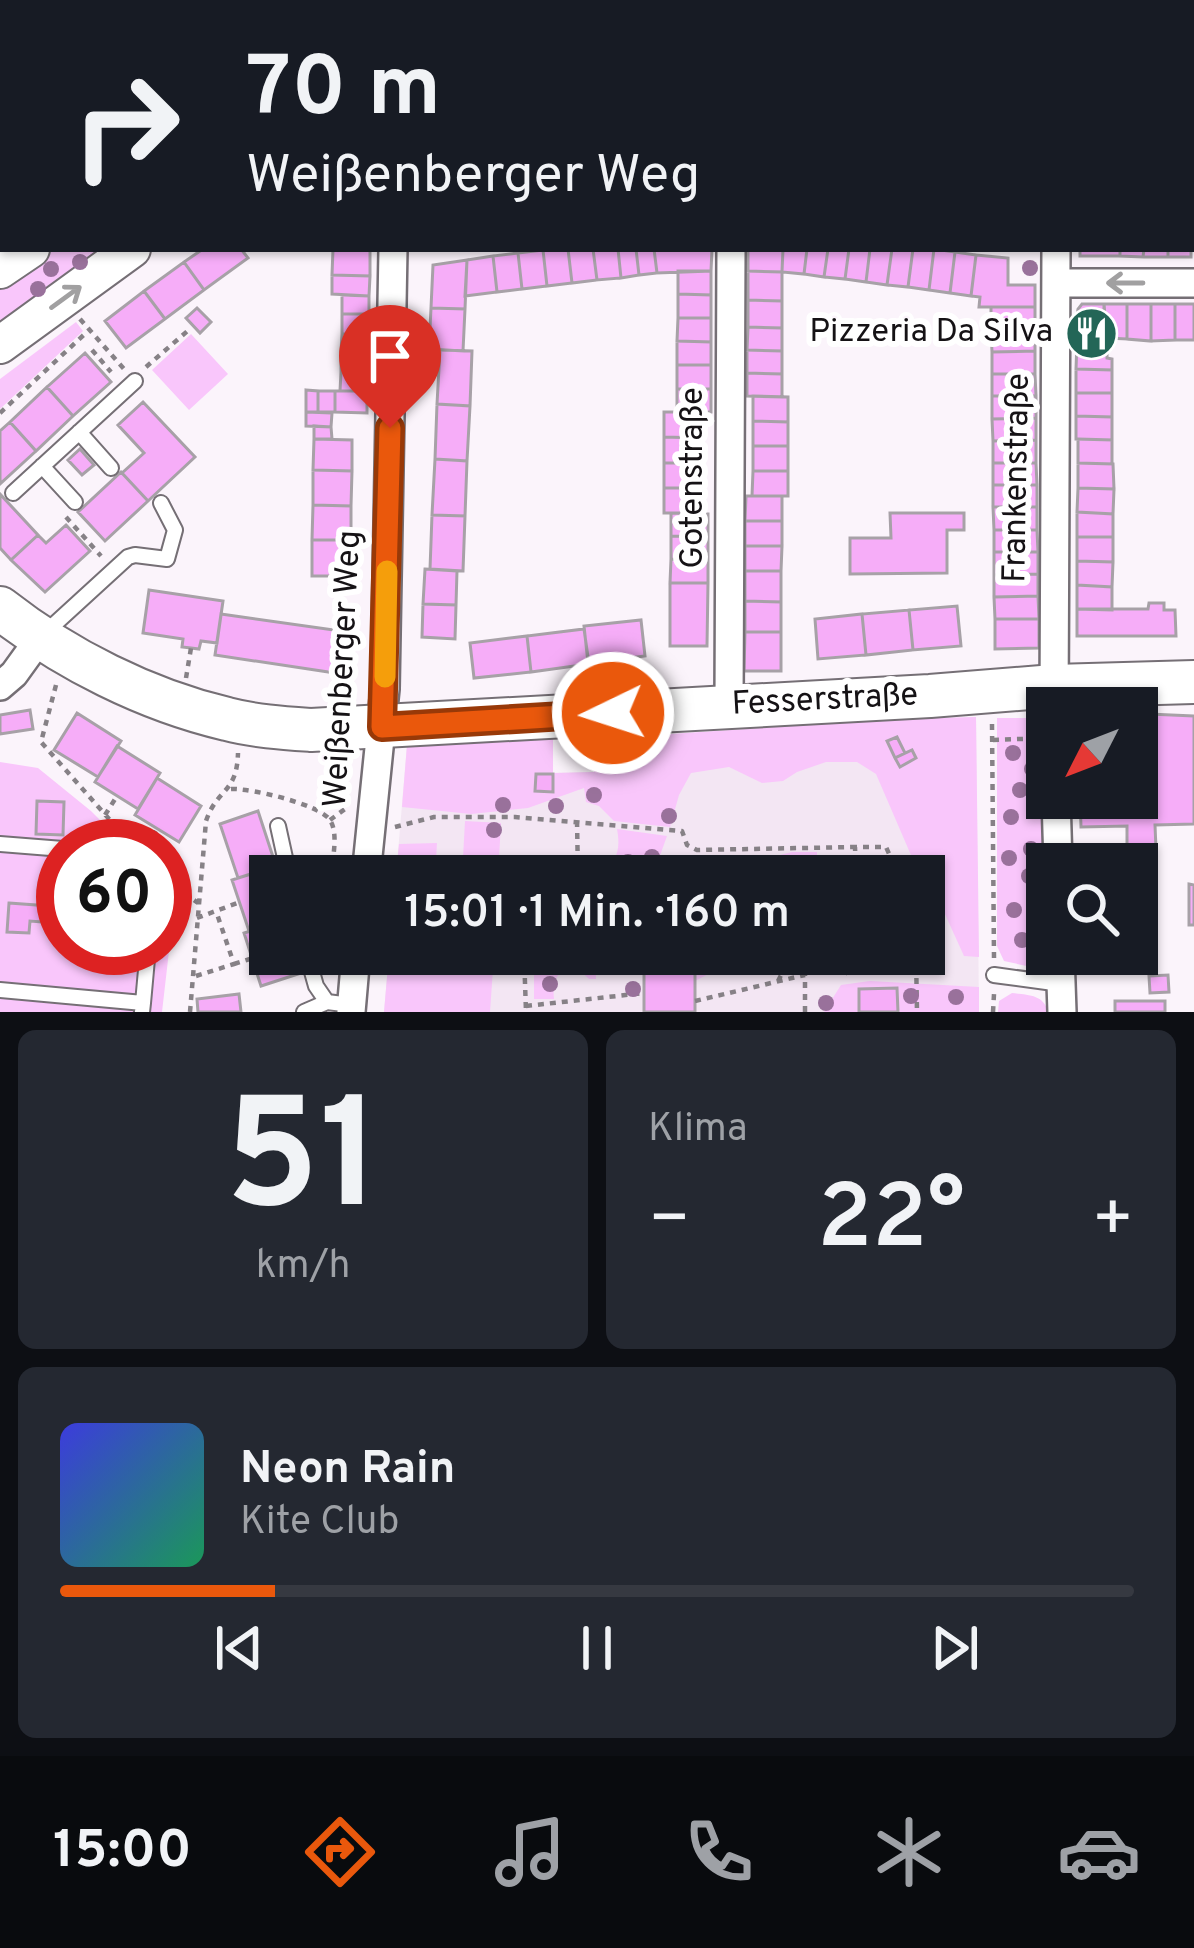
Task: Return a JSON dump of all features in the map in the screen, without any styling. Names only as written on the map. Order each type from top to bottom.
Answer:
[{"type":"main road","name":"Fesserstraße","points":[[0,608],[49,657],[226,719],[311,730],[998,689],[1026,693]]},
{"type":"main road","name":"Fesserstraße","points":[[1147,687],[1194,682]]},
{"type":"street","points":[[0,270],[27,252]]},
{"type":"street","points":[[0,345],[128,252]]},
{"type":"street","name":"Weißenberger Weg","points":[[369,855],[382,727],[401,252]]},
{"type":"street","name":"Gotenstraße","points":[[729,706],[731,252]]},
{"type":"street","name":"Frankenstraße","points":[[1054,687],[1056,252]]},
{"type":"street","points":[[1056,283],[1194,283]]},
{"type":"street","points":[[0,686],[49,657]]},
{"type":"street","points":[[343,1006],[351,975]]},
{"type":"lane","points":[[13,493],[135,380]]},
{"type":"lane","points":[[79,432],[111,468]]},
{"type":"lane","points":[[43,466],[75,502]]},
{"type":"lane","points":[[49,657],[128,557],[166,559],[176,530],[161,502]]},
{"type":"lane","points":[[278,826],[284,855]]},
{"type":"lane","points":[[0,844],[36,847]]},
{"type":"lane","points":[[0,990],[143,1007],[146,975]]},
{"type":"lane","points":[[313,975],[316,986],[343,1006]]},
{"type":"lane","points":[[994,975],[1062,998]]},
{"type":"lane","points":[[304,1012],[343,1006]]},
{"type":"path","points":[[75,313],[132,378],[191,328]]},
{"type":"path","points":[[0,412],[89,330]]},
{"type":"path","points":[[92,350],[111,372]]},
{"type":"path","points":[[100,360],[109,352]]},
{"type":"path","points":[[54,362],[63,373]]},
{"type":"path","points":[[18,396],[27,406]]},
{"type":"path","points":[[75,502],[63,514],[102,555]]},
{"type":"path","points":[[185,682],[190,648]]},
{"type":"path","points":[[49,657],[41,742],[109,819]]},
{"type":"path","points":[[994,1012],[992,723],[998,689]]},
{"type":"path","points":[[993,740],[1026,739]]},
{"type":"path","points":[[230,789],[238,770],[239,745]]},
{"type":"path","points":[[71,776],[77,765]]},
{"type":"path","points":[[190,1012],[206,821],[218,797],[230,789],[248,788],[326,815],[333,826],[333,855]]},
{"type":"path","points":[[105,814],[117,796]]},
{"type":"path","points":[[372,831],[434,817],[577,821],[682,831],[687,844],[697,850],[886,847],[890,855]]},
{"type":"path","points":[[577,821],[578,855]]},
{"type":"path","points":[[855,847],[855,855]]},
{"type":"path","points":[[192,899],[198,904]]},
{"type":"path","points":[[197,918],[239,902]]},
{"type":"path","points":[[216,911],[234,964]]},
{"type":"path","points":[[193,977],[249,959]]},
{"type":"path","points":[[525,975],[526,1009],[644,993]]},
{"type":"path","points":[[778,982],[782,975]]},
{"type":"path","points":[[695,1001],[806,975],[805,1012]]},
{"type":"path","points":[[916,975],[917,1012]]},
{"type":"shaded area","points":[[50,252],[113,252],[0,335],[0,289]]},
{"type":"shaded area","points":[[76,322],[83,331],[0,409],[0,379]]},
{"type":"shaded area","points":[[191,334],[228,374],[189,410],[152,370]]},
{"type":"shaded area","points":[[976,717],[979,1012],[384,1012],[387,975],[945,975],[945,855],[398,855],[407,745],[553,729],[553,773],[594,772],[595,739]]},
{"type":"shaded area","points":[[976,717],[979,957],[964,956],[945,914],[945,855],[911,855],[876,774],[857,762],[826,762],[783,781],[762,783],[729,767],[691,773],[670,827],[614,821],[599,806],[586,802],[584,788],[528,808],[471,814],[402,807],[407,745],[553,729],[553,773],[594,772],[595,739]]},
{"type":"shaded area","points":[[997,718],[1026,718],[1026,819],[1042,819],[1043,843],[1026,843],[1026,966],[1004,961],[997,946]]},
{"type":"shaded area","points":[[0,762],[38,768],[99,819],[36,819],[36,975],[166,975],[162,1012],[0,1012]]},
{"type":"shaded area","points":[[465,821],[501,823],[499,855],[463,855]]},
{"type":"shaded area","points":[[617,829],[667,836],[660,855],[616,855]]},
{"type":"shaded area","points":[[437,843],[436,855],[398,855],[399,844]]},
{"type":"shaded area","points":[[792,852],[817,852],[817,855],[780,855]]},
{"type":"shaded area","points":[[387,975],[493,975],[490,1012],[384,1012]]},
{"type":"shaded area","points":[[534,975],[559,975],[554,999],[534,999]]},
{"type":"shaded area","points":[[870,981],[979,987],[979,1012],[824,1012],[841,985]]},
{"type":"shaded area","points":[[1012,993],[1039,999],[1048,1012],[998,1012],[999,1001]]},
{"type":"building","points":[[199,252],[243,252],[248,258],[204,290],[184,262]]},
{"type":"building","points":[[333,252],[370,252],[370,276],[332,275]]},
{"type":"building","points":[[543,252],[568,252],[572,283],[547,286]]},
{"type":"building","points":[[543,252],[547,286],[522,289],[518,253]]},
{"type":"building","points":[[568,252],[593,252],[597,280],[572,283]]},
{"type":"building","points":[[593,252],[618,252],[621,278],[597,280]]},
{"type":"building","points":[[618,252],[636,252],[639,275],[621,278]]},
{"type":"building","points":[[636,252],[654,252],[657,273],[639,275]]},
{"type":"building","points":[[654,252],[712,252],[711,271],[657,273]]},
{"type":"building","points":[[748,252],[783,252],[782,272],[748,271]]},
{"type":"building","points":[[783,252],[807,252],[804,274],[782,272]]},
{"type":"building","points":[[807,252],[828,252],[824,277],[804,274]]},
{"type":"building","points":[[828,252],[849,252],[845,279],[824,277]]},
{"type":"building","points":[[849,252],[870,252],[866,282],[845,279]]},
{"type":"building","points":[[870,252],[892,252],[887,285],[866,282]]},
{"type":"building","points":[[892,252],[913,252],[908,287],[887,285]]},
{"type":"building","points":[[913,252],[934,252],[929,290],[908,287]]},
{"type":"building","points":[[934,252],[955,252],[950,293],[929,290]]},
{"type":"building","points":[[955,252],[976,255],[971,296],[950,293]]},
{"type":"building","points":[[1080,252],[1120,252],[1120,256],[1080,256]]},
{"type":"building","points":[[1120,252],[1144,252],[1143,257],[1120,256]]},
{"type":"building","points":[[1144,252],[1168,252],[1168,257],[1143,257]]},
{"type":"building","points":[[1168,252],[1191,252],[1191,257],[1168,257]]},
{"type":"building","points":[[518,253],[522,289],[497,292],[493,256]]},
{"type":"building","points":[[976,255],[1008,258],[1008,285],[1035,285],[1035,307],[979,307],[980,297],[971,296]]},
{"type":"building","points":[[493,256],[497,292],[465,296],[467,260]]},
{"type":"building","points":[[467,260],[465,309],[431,308],[433,265]]},
{"type":"building","points":[[184,262],[204,290],[165,319],[144,291]]},
{"type":"building","points":[[678,271],[711,271],[711,295],[678,294]]},
{"type":"building","points":[[748,271],[782,272],[782,301],[748,300]]},
{"type":"building","points":[[332,275],[370,276],[369,296],[332,294]]},
{"type":"building","points":[[144,291],[165,319],[126,348],[105,321]]},
{"type":"building","points":[[678,294],[711,295],[711,318],[678,318]]},
{"type":"building","points":[[342,295],[369,296],[369,314],[342,314]]},
{"type":"building","points":[[748,300],[782,301],[782,328],[748,327]]},
{"type":"building","points":[[1082,304],[1104,304],[1104,322],[1076,322]]},
{"type":"building","points":[[1104,304],[1127,304],[1127,339],[1107,338]]},
{"type":"building","points":[[1127,304],[1151,304],[1151,341],[1127,339]]},
{"type":"building","points":[[1151,304],[1175,304],[1175,340],[1151,341]]},
{"type":"building","points":[[1175,304],[1194,304],[1194,340],[1175,340]]},
{"type":"building","points":[[991,307],[1035,307],[1035,329],[991,329]]},
{"type":"building","points":[[197,308],[211,322],[200,333],[186,318]]},
{"type":"building","points":[[431,308],[465,309],[463,351],[429,349]]},
{"type":"building","points":[[342,314],[369,314],[368,334],[342,334]]},
{"type":"building","points":[[678,318],[711,318],[711,342],[677,341]]},
{"type":"building","points":[[1076,322],[1104,322],[1107,338],[1077,341]]},
{"type":"building","points":[[748,327],[782,328],[782,351],[747,350]]},
{"type":"building","points":[[991,329],[1035,329],[1035,351],[992,352]]},
{"type":"building","points":[[342,334],[368,334],[368,353],[341,352]]},
{"type":"building","points":[[1107,338],[1112,370],[1076,369],[1077,341]]},
{"type":"building","points":[[677,341],[711,342],[711,365],[677,365]]},
{"type":"building","points":[[440,350],[472,351],[470,406],[437,404]]},
{"type":"building","points":[[747,350],[782,351],[782,374],[747,373]]},
{"type":"building","points":[[1035,351],[1035,374],[992,374],[992,352]]},
{"type":"building","points":[[341,352],[368,353],[367,372],[341,372]]},
{"type":"building","points":[[85,353],[111,382],[73,416],[47,387]]},
{"type":"building","points":[[677,365],[711,365],[711,389],[677,389]]},
{"type":"building","points":[[1076,369],[1112,370],[1112,393],[1076,393]]},
{"type":"building","points":[[341,372],[367,372],[367,391],[340,391]]},
{"type":"building","points":[[747,373],[782,374],[782,397],[747,396]]},
{"type":"building","points":[[992,374],[1035,374],[1036,396],[992,396]]},
{"type":"building","points":[[47,387],[73,416],[36,451],[10,422]]},
{"type":"building","points":[[677,389],[711,389],[711,412],[677,412]]},
{"type":"building","points":[[306,390],[318,391],[318,412],[306,412]]},
{"type":"building","points":[[318,391],[335,391],[335,412],[318,412]]},
{"type":"building","points":[[335,391],[367,391],[367,413],[335,412]]},
{"type":"building","points":[[1076,393],[1112,393],[1112,417],[1076,416]]},
{"type":"building","points":[[753,396],[788,397],[788,422],[753,421]]},
{"type":"building","points":[[992,396],[1036,396],[1036,418],[992,419]]},
{"type":"building","points":[[143,402],[195,457],[148,501],[122,473],[144,453],[118,425]]},
{"type":"building","points":[[437,404],[470,406],[467,461],[435,459]]},
{"type":"building","points":[[306,412],[332,413],[331,427],[306,426]]},
{"type":"building","points":[[664,412],[701,412],[701,438],[664,437]]},
{"type":"building","points":[[1076,416],[1112,417],[1112,440],[1076,439]]},
{"type":"building","points":[[1036,418],[1036,440],[993,441],[992,419]]},
{"type":"building","points":[[753,421],[788,422],[788,446],[753,446]]},
{"type":"building","points":[[10,422],[36,451],[0,484],[0,431]]},
{"type":"building","points":[[314,426],[331,427],[332,439],[314,439]]},
{"type":"building","points":[[664,437],[701,438],[700,463],[664,463]]},
{"type":"building","points":[[314,439],[352,440],[352,471],[313,470]]},
{"type":"building","points":[[1078,439],[1112,440],[1112,464],[1078,463]]},
{"type":"building","points":[[1036,440],[1036,463],[993,463],[993,441]]},
{"type":"building","points":[[753,446],[788,446],[788,471],[753,471]]},
{"type":"building","points":[[80,449],[94,465],[82,475],[68,460]]},
{"type":"building","points":[[435,459],[467,461],[465,516],[432,515]]},
{"type":"building","points":[[664,463],[700,463],[700,488],[664,488]]},
{"type":"building","points":[[993,463],[1036,463],[1037,485],[993,485]]},
{"type":"building","points":[[1078,463],[1113,464],[1114,489],[1078,488]]},
{"type":"building","points":[[313,470],[352,471],[351,506],[313,505]]},
{"type":"building","points":[[753,471],[788,471],[788,496],[752,496]]},
{"type":"building","points":[[121,472],[148,501],[105,541],[78,512]]},
{"type":"building","points":[[993,485],[1037,485],[1037,507],[993,507]]},
{"type":"building","points":[[664,488],[700,488],[700,513],[664,513]]},
{"type":"building","points":[[1078,488],[1114,489],[1113,514],[1077,512]]},
{"type":"building","points":[[0,494],[38,535],[11,560],[0,548]]},
{"type":"building","points":[[746,496],[782,496],[782,521],[745,521]]},
{"type":"building","points":[[313,505],[351,506],[351,540],[312,540]]},
{"type":"building","points":[[993,507],[1037,507],[1037,530],[994,530]]},
{"type":"building","points":[[1077,512],[1113,514],[1113,537],[1077,537]]},
{"type":"building","points":[[671,513],[708,514],[708,537],[671,536]]},
{"type":"building","points":[[890,513],[964,513],[964,530],[947,530],[947,573],[850,574],[850,538],[891,538]]},
{"type":"building","points":[[432,515],[465,516],[463,571],[430,569]]},
{"type":"building","points":[[745,521],[782,521],[782,546],[745,546]]},
{"type":"building","points":[[66,525],[90,551],[45,592],[11,560],[38,535],[46,543]]},
{"type":"building","points":[[994,530],[1037,530],[1038,552],[994,552]]},
{"type":"building","points":[[671,536],[708,537],[708,560],[671,559]]},
{"type":"building","points":[[1077,537],[1113,537],[1113,562],[1077,561]]},
{"type":"building","points":[[312,540],[351,540],[350,576],[312,576]]},
{"type":"building","points":[[745,546],[782,546],[781,571],[745,571]]},
{"type":"building","points":[[994,552],[1038,552],[1038,574],[994,575]]},
{"type":"building","points":[[671,559],[708,560],[708,583],[670,583]]},
{"type":"building","points":[[1077,561],[1113,562],[1112,587],[1077,585]]},
{"type":"building","points":[[425,569],[457,571],[456,605],[423,604]]},
{"type":"building","points":[[745,571],[781,571],[781,602],[745,601]]},
{"type":"building","points":[[1038,574],[1038,596],[994,597],[994,575]]},
{"type":"building","points":[[670,583],[708,583],[707,646],[670,646]]},
{"type":"building","points":[[1077,585],[1112,587],[1112,610],[1077,609]]},
{"type":"building","points":[[149,590],[223,601],[217,643],[201,641],[199,649],[182,647],[183,639],[143,633]]},
{"type":"building","points":[[1038,596],[1039,619],[995,619],[994,597]]},
{"type":"building","points":[[745,601],[781,602],[781,632],[745,632]]},
{"type":"building","points":[[1149,603],[1164,603],[1164,610],[1175,610],[1176,636],[1077,636],[1077,609],[1148,609]]},
{"type":"building","points":[[423,604],[456,605],[455,639],[422,637]]},
{"type":"building","points":[[957,606],[961,646],[913,650],[909,610]]},
{"type":"building","points":[[909,610],[913,650],[866,655],[862,614]]},
{"type":"building","points":[[221,614],[341,631],[335,673],[215,655]]},
{"type":"building","points":[[862,614],[866,655],[818,659],[815,619]]},
{"type":"building","points":[[995,619],[1039,619],[1039,648],[995,649]]},
{"type":"building","points":[[641,620],[645,656],[588,663],[584,626]]},
{"type":"building","points":[[584,629],[589,664],[531,672],[527,636]]},
{"type":"building","points":[[745,632],[781,632],[781,671],[744,671]]},
{"type":"building","points":[[527,636],[531,672],[474,678],[470,643]]},
{"type":"building","points":[[30,710],[33,729],[0,734],[0,715]]},
{"type":"building","points":[[77,713],[121,741],[98,777],[54,750]]},
{"type":"building","points":[[1158,714],[1194,716],[1194,824],[1155,825],[1156,843],[1127,843],[1127,826],[1081,827],[1081,819],[1158,819]]},
{"type":"building","points":[[897,737],[905,753],[895,758],[887,741]]},
{"type":"building","points":[[117,746],[160,773],[138,809],[95,782]]},
{"type":"building","points":[[912,750],[916,758],[900,767],[895,758]]},
{"type":"building","points":[[536,774],[553,774],[553,792],[535,791]]},
{"type":"building","points":[[157,778],[201,806],[192,821],[135,815]]},
{"type":"building","points":[[37,801],[64,802],[63,819],[36,819]]},
{"type":"building","points":[[258,811],[272,855],[249,855],[249,875],[238,878],[220,824]]},
{"type":"building","points":[[249,875],[249,931],[232,880]]},
{"type":"building","points":[[1189,884],[1194,885],[1194,925],[1189,925]]},
{"type":"building","points":[[9,903],[36,905],[36,921],[30,921],[29,933],[7,932]]},
{"type":"building","points":[[257,975],[295,975],[261,986]]},
{"type":"building","points":[[644,975],[695,975],[695,1012],[644,1012]]},
{"type":"building","points":[[1168,975],[1169,992],[1150,993],[1149,976]]},
{"type":"building","points":[[897,988],[898,1012],[859,1012],[859,989]]},
{"type":"building","points":[[239,994],[241,1012],[198,1012],[197,999]]},
{"type":"building","points":[[1115,1001],[1165,1001],[1165,1012],[1115,1012]]},
{"type":"slow traffic","points":[[385,677],[387,571]]},
{"type":"place","name":"Pizzeria Da Silva","points":[[1092,333]]},
{"type":"route","points":[[390,428],[382,727],[613,713]]}]
